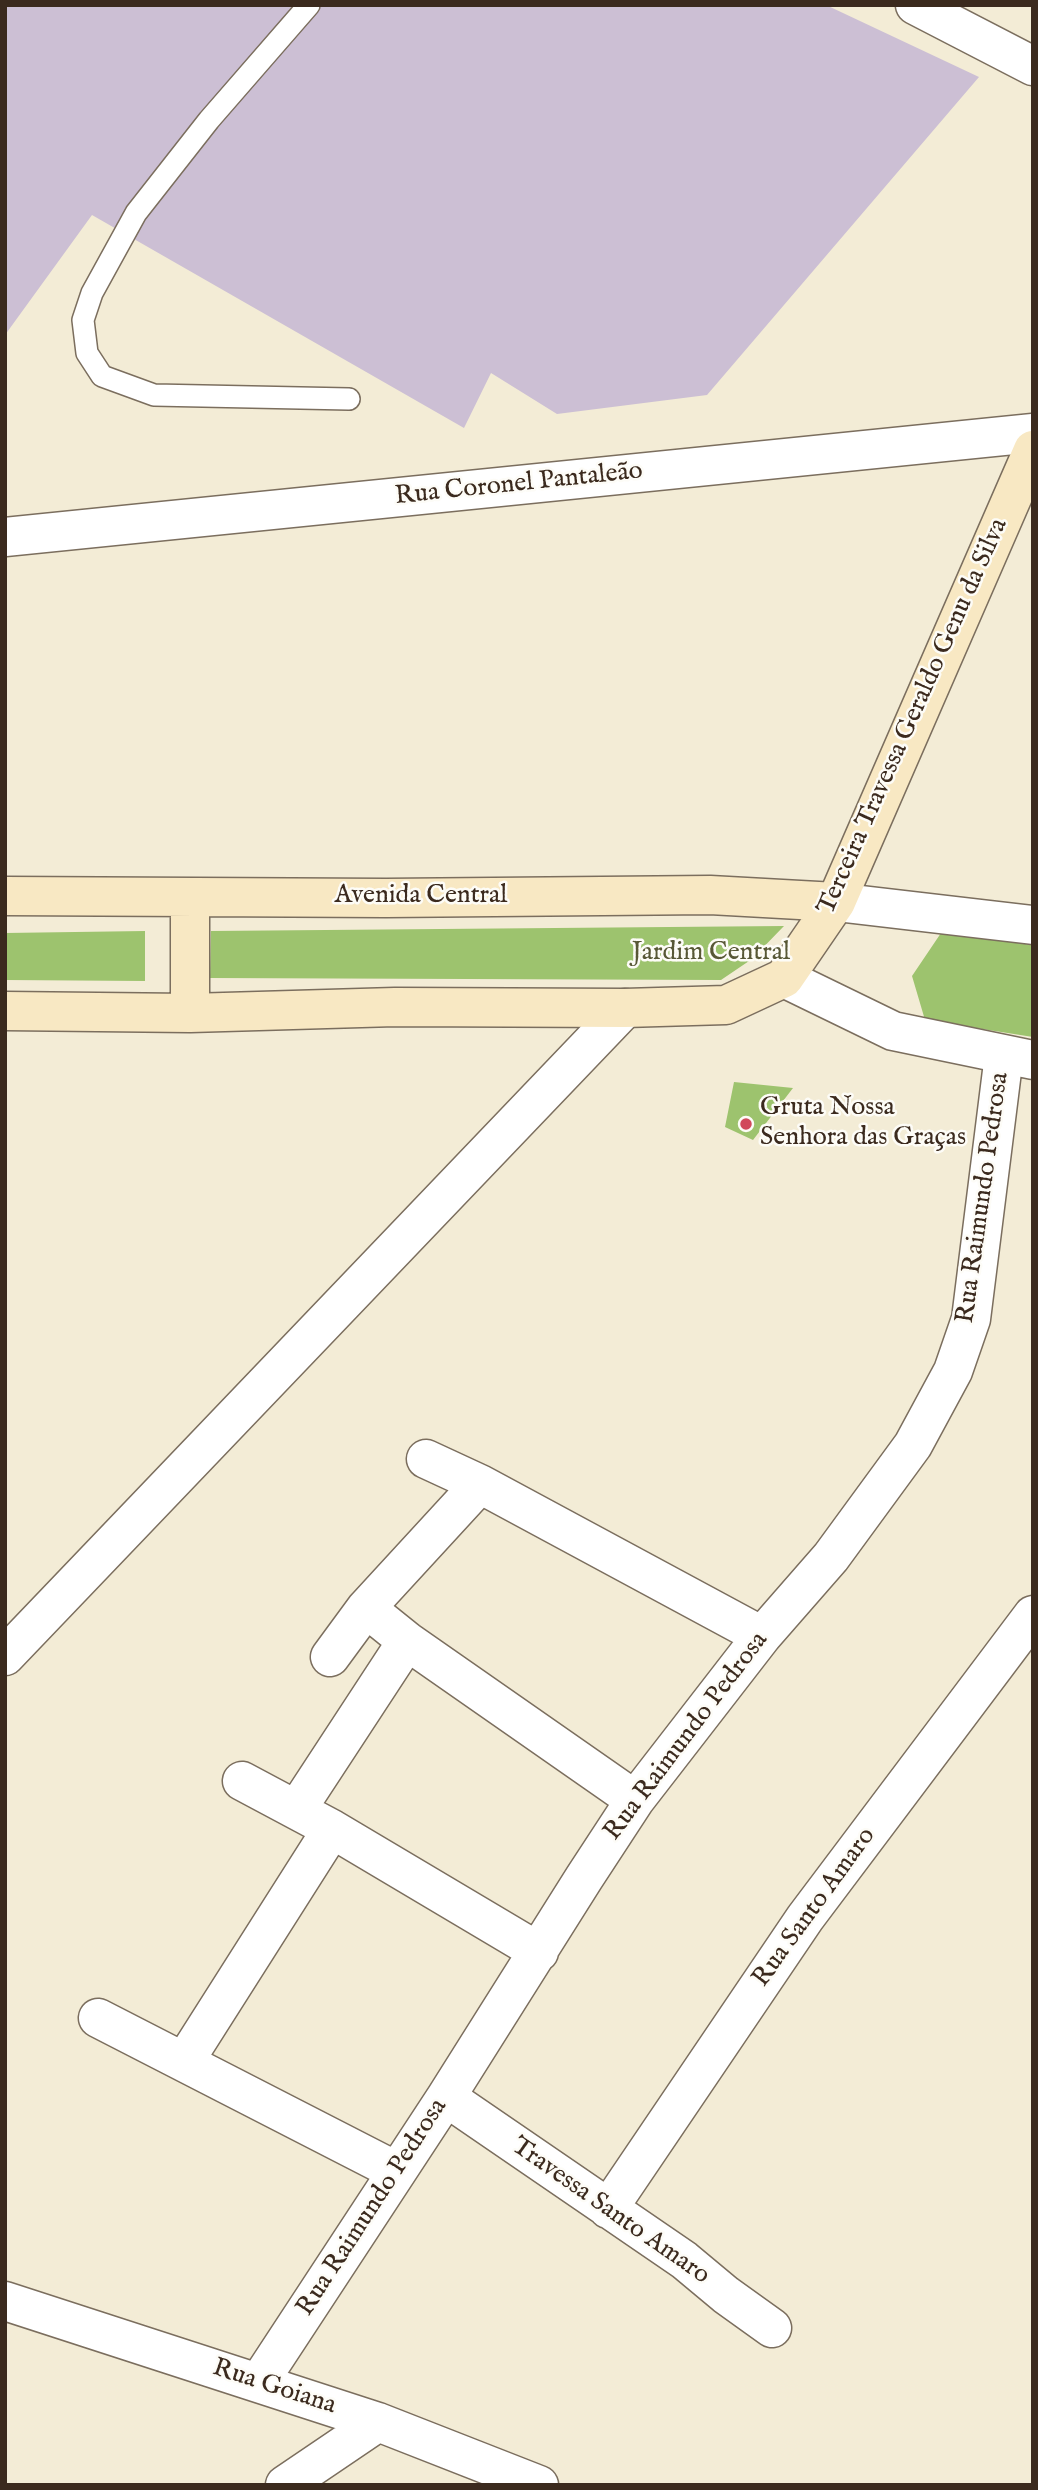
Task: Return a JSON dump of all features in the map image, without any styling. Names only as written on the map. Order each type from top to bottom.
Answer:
[{"type":"main road","name":"Terceira Travessa Geraldo Genu da Silva","points":[[784,978],[836,902],[1033,450]]},
{"type":"main road","name":"Avenida Central","points":[[5,896],[386,898],[710,895],[836,902]]},
{"type":"main road","points":[[190,897],[190,1013]]},
{"type":"main road","points":[[5,1011],[190,1013],[395,1007],[625,1009],[726,1005],[784,978]]},
{"type":"street","points":[[915,5],[1033,66]]},
{"type":"street","name":"Rua Coronel Pantaleão","points":[[5,537],[1033,433]]},
{"type":"street","points":[[836,902],[1033,925]]},
{"type":"street","points":[[784,978],[893,1031],[1018,1057]]},
{"type":"street","points":[[5,1656],[625,1009]]},
{"type":"street","name":"Rua Raimundo Pedrosa","points":[[259,2382],[446,2097],[635,1800],[762,1636],[831,1556],[913,1445],[953,1371],[971,1319],[1018,1057]]},
{"type":"street","points":[[426,1459],[480,1484],[762,1636]]},
{"type":"street","points":[[330,1657],[366,1608],[480,1484]]},
{"type":"street","points":[[366,1608],[407,1641],[635,1800]]},
{"type":"street","name":"Rua Santo Amaro","points":[[608,2209],[805,1918],[1033,1615]]},
{"type":"street","points":[[297,1809],[407,1641]]},
{"type":"street","points":[[242,1782],[332,1829],[539,1952]]},
{"type":"street","points":[[184,2062],[332,1829]]},
{"type":"street","points":[[98,2018],[396,2171]]},
{"type":"street","name":"Travessa Santo Amaro","points":[[446,2097],[684,2260],[772,2328]]},
{"type":"street","name":"Rua Goiana","points":[[5,2301],[378,2422],[539,2485]]},
{"type":"street","points":[[285,2485],[378,2422]]},
{"type":"lane","points":[[309,5],[209,120],[136,213],[92,293],[83,320],[87,353],[102,376],[154,396],[349,399]]},
{"type":"shaded area","points":[[5,5],[826,5],[979,77],[707,395],[557,414],[491,373],[464,428],[92,215],[5,335]]},
{"type":"green space","name":"Jardim Central","points":[[784,926],[752,959],[721,980],[210,978],[211,931]]},
{"type":"green space","points":[[145,931],[145,981],[5,980],[5,933]]},
{"type":"green space","points":[[941,933],[1033,945],[1033,1037],[925,1020],[912,976]]},
{"type":"green space","points":[[734,1082],[793,1088],[753,1140],[725,1127]]},
{"type":"place","name":"Gruta Nossa Senhora das Graças","points":[[746,1124]]}]
